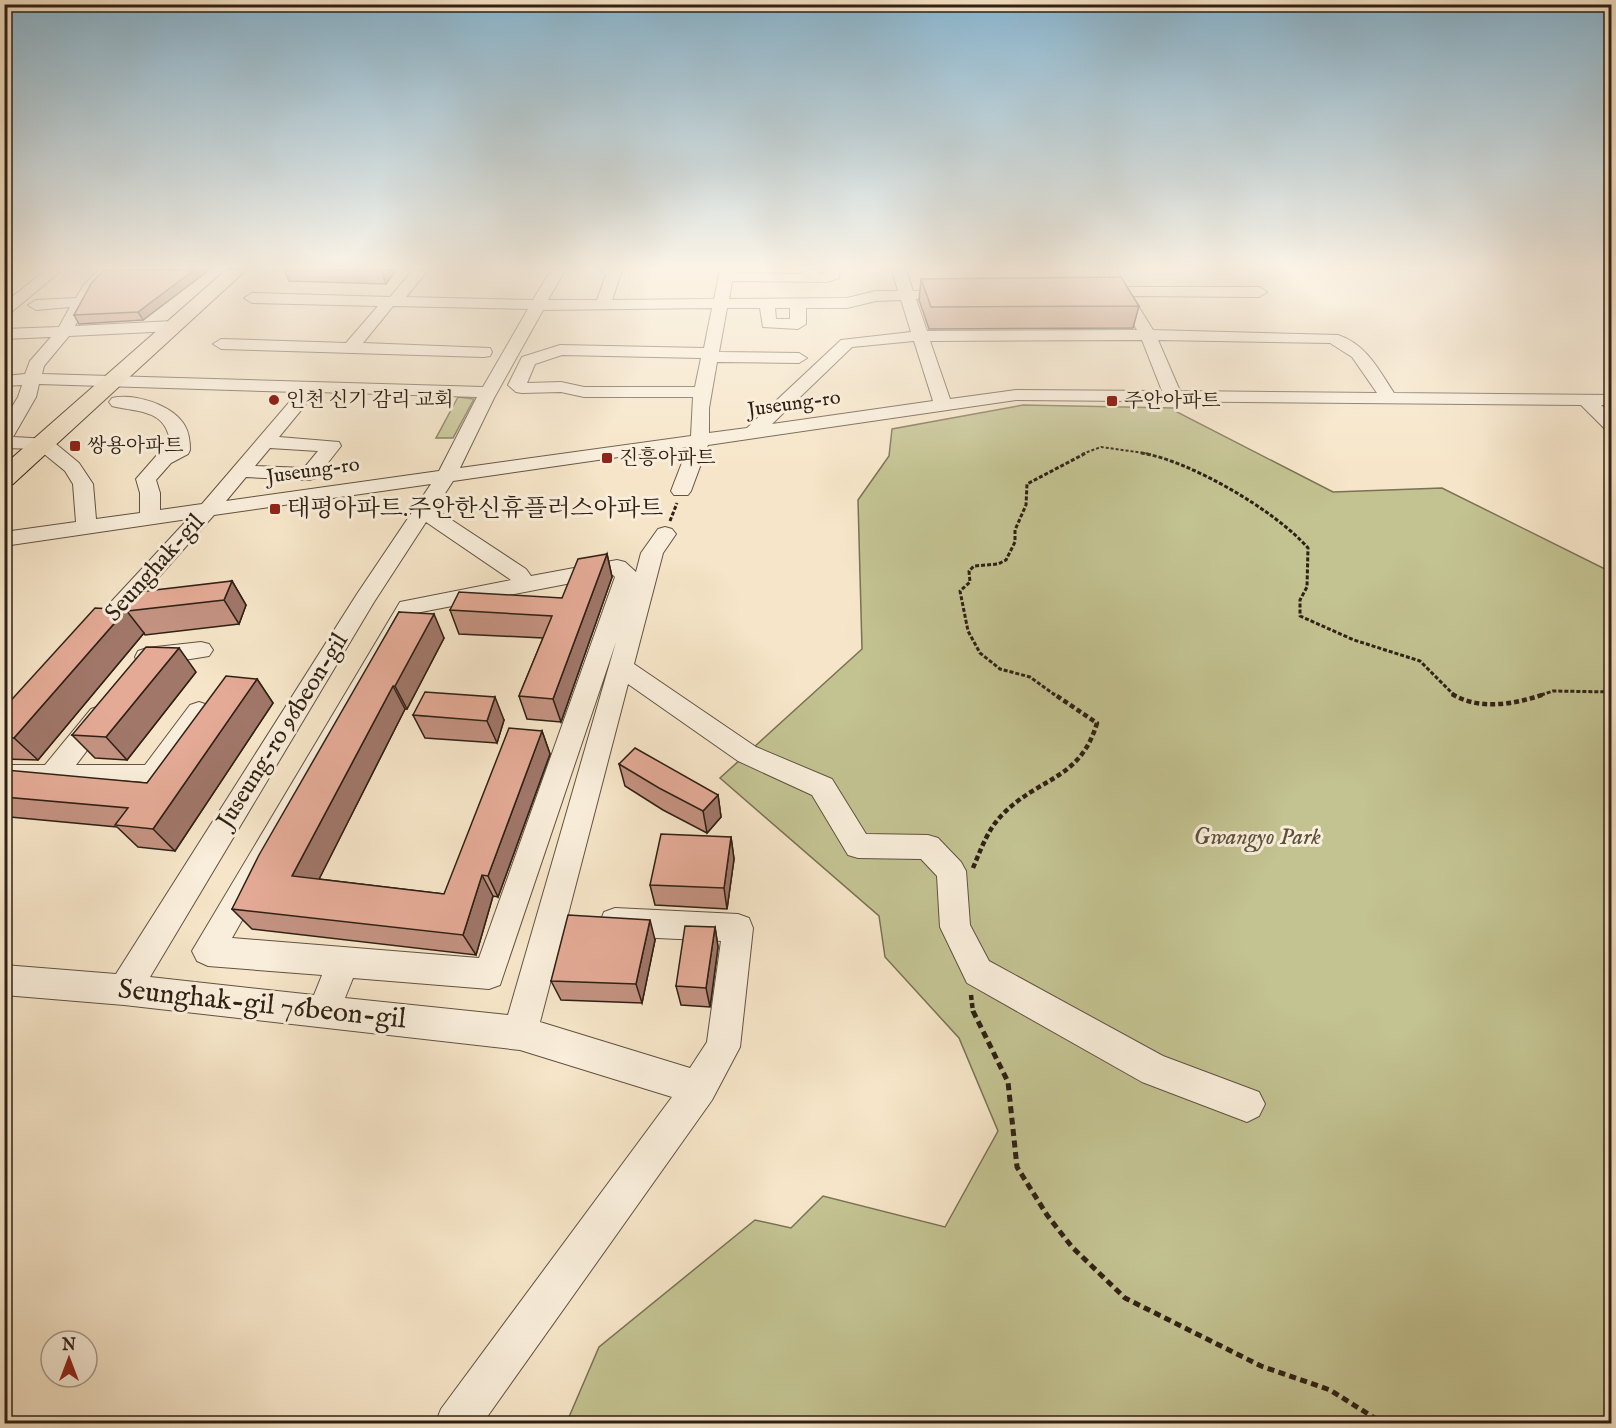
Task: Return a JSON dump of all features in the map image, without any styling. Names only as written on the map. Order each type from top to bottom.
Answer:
[{"type":"main road","points":[[4,479],[44,443],[115,392],[164,337]]},
{"type":"street","points":[[4,381],[31,365],[49,350],[59,337]]},
{"type":"street","name":"Juseung-ro","points":[[209,509],[319,374],[357,337]]},
{"type":"street","name":"Juseung-ro 96beon-gil","points":[[124,990],[365,599],[447,475],[488,392],[520,337]]},
{"type":"street","points":[[669,337],[564,343],[528,361],[518,385],[522,388],[561,387],[584,392],[703,392]]},
{"type":"street","points":[[681,491],[700,440],[703,392],[711,337]]},
{"type":"street","points":[[753,432],[847,343],[913,337]]},
{"type":"street","points":[[920,337],[943,405]]},
{"type":"street","points":[[1149,337],[1173,396]]},
{"type":"street","points":[[1212,337],[1342,340],[1353,347],[1389,398]]},
{"type":"street","points":[[539,349],[537,346],[539,342],[545,339],[564,343],[709,346],[800,358]]},
{"type":"street","points":[[221,344],[484,352]]},
{"type":"street","points":[[4,436],[10,419],[24,402],[31,365]]},
{"type":"street","points":[[4,367],[31,365],[115,392],[162,415],[176,426],[181,450],[164,459],[146,479],[150,493],[150,518]]},
{"type":"street","points":[[115,392],[140,382],[319,374],[488,392]]},
{"type":"street","name":"Juseung-ro","points":[[4,540],[1016,395],[1611,400]]},
{"type":"street","points":[[1585,399],[1611,426]]},
{"type":"street","points":[[4,403],[24,402]]},
{"type":"street","points":[[4,442],[44,443],[72,467],[83,484],[86,527]]},
{"type":"street","points":[[240,471],[309,474],[332,446],[264,442]]},
{"type":"street","name":"Seunghak-gil","points":[[75,655],[209,509]]},
{"type":"street","points":[[423,511],[522,579]]},
{"type":"street","points":[[365,599],[522,579],[617,567],[627,575],[489,974],[208,951],[408,606],[522,579],[659,543]]},
{"type":"street","points":[[520,1034],[571,919],[579,819],[621,667],[659,543]]},
{"type":"street","points":[[51,777],[146,657],[201,650]]},
{"type":"street","points":[[621,667],[747,753],[822,787],[858,846],[928,847],[951,871],[955,927],[977,970],[1154,1070],[1247,1104]]},
{"type":"street","points":[[4,776],[152,776],[199,712]]},
{"type":"street","points":[[456,1424],[700,1088],[698,1087],[723,1047],[738,928],[571,919]]},
{"type":"street","points":[[323,1012],[344,962]]},
{"type":"street","name":"Seunghak-gil 76beon-gil","points":[[4,980],[124,990],[520,1034],[698,1087]]},
{"type":"path","points":[[971,872],[990,828],[1009,808],[1085,757],[1095,737],[1097,723],[1062,702],[1043,684],[1029,676],[1014,674],[995,666],[984,657],[969,637],[960,591],[970,582],[969,571],[974,566],[998,564],[1006,560],[1015,542],[1015,530],[1026,505],[1027,484],[1061,468],[1080,455],[1101,447],[1157,455],[1199,473],[1269,512],[1296,534],[1308,548],[1307,587],[1300,600],[1300,616],[1354,640],[1420,661],[1452,694],[1466,702],[1489,704],[1522,702],[1552,691],[1611,692]]},
{"type":"path","points":[[659,543],[681,491]]},
{"type":"path","points":[[977,970],[970,994],[973,1012],[1008,1082],[1017,1167],[1047,1215],[1072,1247],[1125,1298],[1262,1366],[1330,1390],[1384,1424]]},
{"type":"green space","points":[[458,397],[474,399],[453,438],[436,438]]},
{"type":"green space","name":"Gwangyo Park","points":[[1023,405],[1174,408],[1175,411],[1333,492],[1442,488],[1611,572],[1611,1423],[566,1424],[599,1347],[755,1220],[791,1228],[823,1196],[945,1227],[998,1131],[959,1038],[885,957],[879,916],[720,778],[862,649],[858,500],[889,456],[892,429]]},
{"type":"building","points":[[607,554],[553,699],[519,696],[552,616],[450,610],[459,592],[562,598],[578,559]]},
{"type":"building","points":[[232,581],[224,600],[127,611],[138,592]]},
{"type":"building","points":[[95,608],[126,610],[14,738],[4,737],[4,708]]},
{"type":"building","points":[[399,612],[434,614],[292,876],[444,894],[509,728],[542,731],[488,876],[482,875],[463,935],[232,909],[259,855]]},
{"type":"building","points":[[146,647],[179,648],[106,737],[72,735]]},
{"type":"building","points":[[226,676],[257,679],[153,829],[115,825],[128,808],[4,797],[4,772],[6,770],[147,783]]},
{"type":"building","points":[[425,692],[495,697],[487,721],[413,715]]},
{"type":"building","points":[[635,748],[718,795],[703,811],[659,788],[619,764]]},
{"type":"building","points":[[661,834],[731,837],[724,888],[650,885]]},
{"type":"building","points":[[568,915],[650,920],[636,984],[551,981]]},
{"type":"building","points":[[685,926],[715,927],[706,988],[676,986]]},
{"type":"place","name":"인천 신기 감리 교회","points":[[274,400]]},
{"type":"place","name":"주안아파트","points":[[1112,401]]},
{"type":"place","name":"쌍용아파트","points":[[75,446]]},
{"type":"place","name":"진흥아파트","points":[[607,458]]},
{"type":"place","name":"태평아파트.주안한신휴플러스아파트","points":[[275,509]]}]
